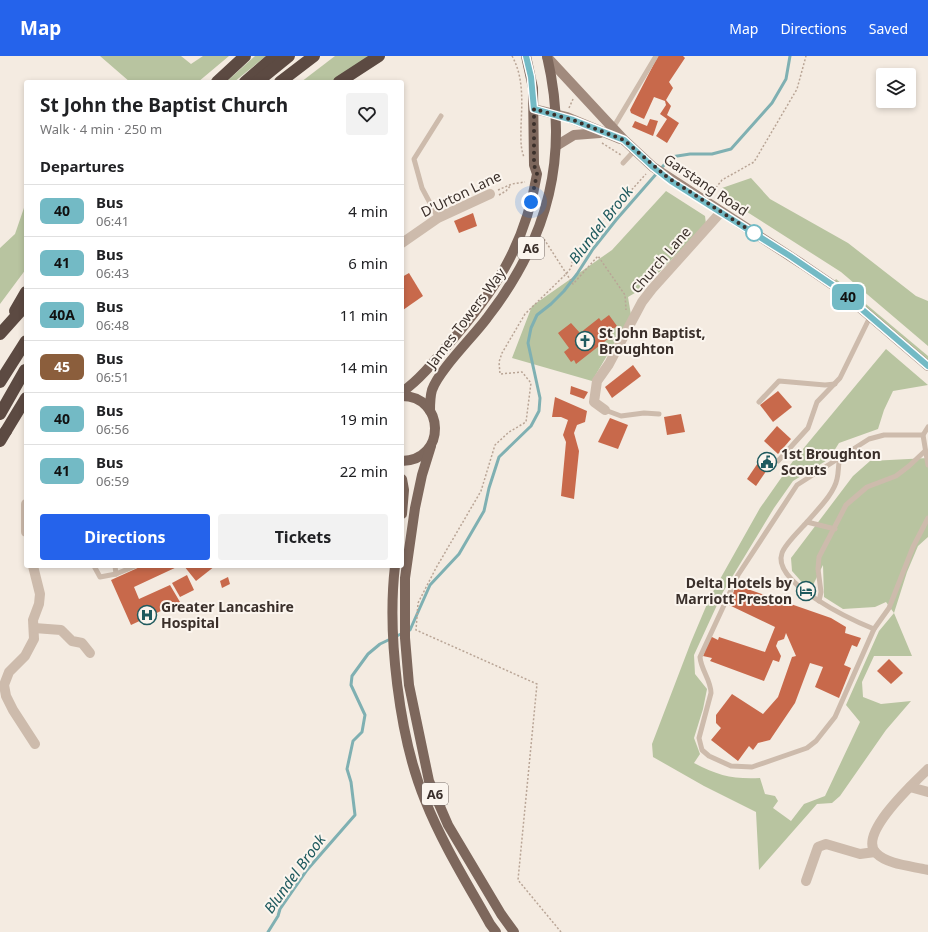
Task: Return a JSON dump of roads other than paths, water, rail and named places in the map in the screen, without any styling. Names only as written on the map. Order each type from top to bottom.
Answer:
[{"type":"highway","points":[[219,80],[245,56]]},
{"type":"highway","points":[[247,80],[275,56]]},
{"type":"highway","points":[[259,80],[289,56]]},
{"type":"highway","points":[[283,80],[314,56]]},
{"type":"highway","points":[[342,80],[379,56]]},
{"type":"highway","points":[[8,324],[24,296]]},
{"type":"highway","points":[[0,334],[24,307]]},
{"type":"highway","points":[[2,379],[24,344]]},
{"type":"highway","points":[[0,414],[24,373]]},
{"type":"highway","points":[[3,436],[24,401]]},
{"type":"main road","name":"A6","points":[[526,56],[532,83],[534,109]]},
{"type":"main road","name":"James Towers Way","points":[[430,411],[431,395],[436,381],[500,302],[527,257],[545,209],[556,146],[556,115],[552,77],[547,56]]},
{"type":"main road","name":"James Towers Way","points":[[404,390],[419,378],[483,304],[499,280],[514,250],[528,212],[537,174],[534,165],[534,109]]},
{"type":"main road","points":[[404,396],[414,398],[423,403],[430,411]]},
{"type":"main road","name":"A6","points":[[430,411],[435,425],[434,439],[422,475],[415,508],[404,600],[405,638],[409,685],[429,781],[448,825],[501,914],[514,932]]},
{"type":"main road","points":[[404,461],[417,458],[431,446]]},
{"type":"main road","name":"A6","points":[[395,568],[392,615],[395,656],[407,738],[424,798],[442,840],[496,932]]},
{"type":"street","name":"Garstang Road","points":[[547,56],[613,132],[635,150],[650,170],[664,175],[802,264],[871,316],[928,366]]},
{"type":"street","name":"Garstang Road","points":[[534,109],[613,132]]},
{"type":"street","points":[[556,146],[580,133],[613,132]]},
{"type":"street","name":"D'Urton Lane","points":[[404,242],[438,218],[490,194]]},
{"type":"street","name":"Church Lane","points":[[605,410],[594,402],[597,381],[609,364],[642,302],[721,212]]},
{"type":"street","points":[[0,406],[24,402]]},
{"type":"street","points":[[34,568],[40,594],[39,604],[33,620],[34,639],[26,656],[9,672],[4,685],[10,703],[35,744]]},
{"type":"street","points":[[34,628],[61,630],[72,641],[82,643],[90,653]]},
{"type":"street","points":[[874,852],[872,844],[879,823],[910,787],[928,769]]},
{"type":"street","points":[[910,787],[928,792]]},
{"type":"street","points":[[806,881],[818,847],[826,844],[860,854],[874,852],[886,860],[928,870]]},
{"type":"lane","points":[[613,132],[656,56]]},
{"type":"lane","points":[[438,218],[422,188],[414,159],[440,116]]},
{"type":"lane","points":[[623,163],[635,150]]},
{"type":"lane","points":[[778,462],[808,428],[817,402],[840,378],[871,316]]},
{"type":"lane","points":[[759,402],[779,381],[825,385],[835,384]]},
{"type":"lane","points":[[605,410],[621,416],[644,413],[659,414]]},
{"type":"lane","points":[[928,427],[924,435],[928,465]]},
{"type":"lane","points":[[924,435],[891,435],[876,437],[858,446],[797,485],[738,575],[724,602],[700,657],[700,665],[711,686],[711,693],[699,738],[702,750],[709,756],[730,766],[752,767],[807,748],[816,741],[835,717],[874,629],[889,608],[913,547],[928,518]]},
{"type":"lane","points":[[819,601],[821,592],[818,569],[819,557],[824,545],[835,529],[846,505],[867,487],[896,476],[925,451]]},
{"type":"lane","points":[[840,457],[837,468],[837,479],[830,493],[782,553],[782,560],[788,575],[803,589],[848,619],[874,629]]},
{"type":"lane","points":[[807,522],[835,529]]},
{"type":"lane","points":[[95,568],[100,577],[116,574],[130,568]]},
{"type":"lane","points":[[115,568],[116,574]]},
{"type":"waterway","name":"Blundel Brook","points":[[408,631],[410,630],[430,585],[459,554],[484,511],[489,488],[499,457],[531,426],[539,411],[540,398],[528,343],[531,328],[537,315],[564,291],[593,249],[616,220],[671,157],[690,154],[712,154],[731,149],[772,103],[786,79],[790,56]]},
{"type":"waterway","points":[[268,932],[278,916],[280,909],[307,870],[355,815],[351,782],[347,769],[353,741],[362,732],[365,715],[351,685],[352,676],[368,654],[380,644],[403,633]]},
{"type":"place","name":"St John Baptist, Broughton","points":[[585,341]]},
{"type":"place","name":"1st Broughton Scouts","points":[[767,462]]},
{"type":"place","name":"Delta Hotels by Marriott Preston","points":[[806,591]]},
{"type":"place","name":"Greater Lancashire Hospital","points":[[147,615]]}]
